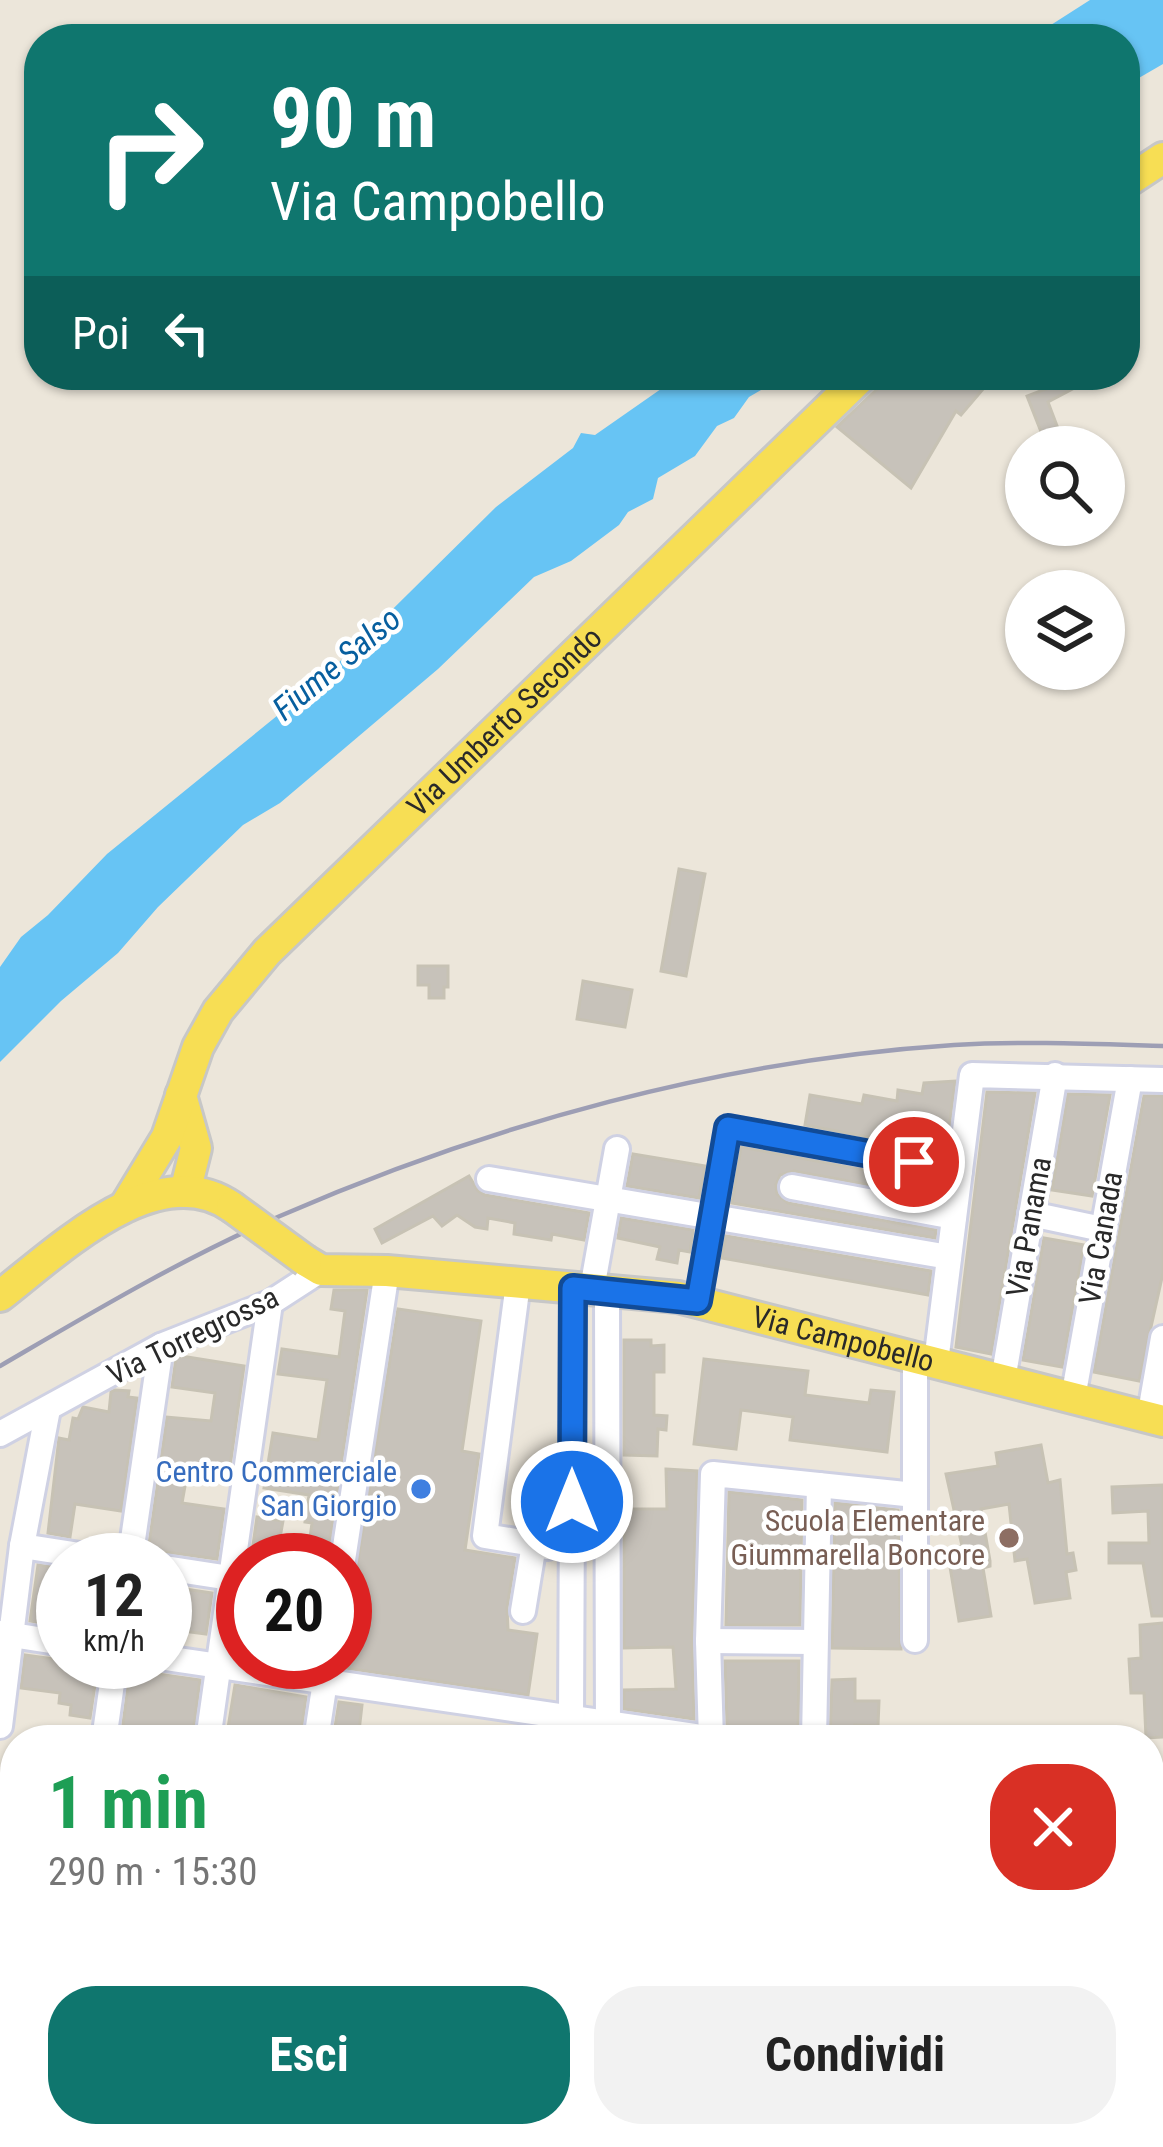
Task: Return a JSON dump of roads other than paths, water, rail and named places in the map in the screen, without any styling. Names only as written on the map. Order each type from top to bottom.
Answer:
[{"type":"main road","name":"Via Umberto Secondo","points":[[181,1143],[182,1095],[198,1047],[218,1011],[267,952],[848,390]]},
{"type":"main road","points":[[181,1143],[185,1192]]},
{"type":"main road","points":[[0,1296],[127,1203],[181,1143]]},
{"type":"main road","points":[[181,1143],[227,1204],[313,1266]]},
{"type":"main road","points":[[127,1203],[155,1193],[185,1192],[227,1204]]},
{"type":"main road","name":"Via Campobello","points":[[313,1266],[698,1301],[1156,1419]]},
{"type":"street","points":[[915,1640],[915,1495],[926,1359],[949,1257],[972,1075],[1163,1080]]},
{"type":"street","name":"Via Panama","points":[[1003,1380],[1055,1075]]},
{"type":"street","name":"Via Canada","points":[[1073,1398],[1130,1079]]},
{"type":"street","points":[[698,1301],[728,1128],[960,1171]]},
{"type":"street","points":[[571,1718],[571,1552],[591,1289],[617,1149]]},
{"type":"street","points":[[489,1179],[949,1257]]},
{"type":"street","points":[[793,1186],[954,1217]]},
{"type":"street","points":[[1031,1214],[1102,1229]]},
{"type":"street","name":"Via Torregrossa","points":[[0,1434],[161,1346],[270,1303],[313,1266]]},
{"type":"street","points":[[347,1533],[387,1271]]},
{"type":"street","points":[[518,1283],[484,1536],[571,1552],[605,1552]]},
{"type":"street","points":[[591,1289],[605,1552],[608,1725]]},
{"type":"street","points":[[242,1533],[270,1303]]},
{"type":"street","points":[[1156,1419],[1163,1337]]},
{"type":"street","points":[[134,1533],[161,1346]]},
{"type":"street","points":[[0,1725],[5,1634],[48,1409]]},
{"type":"street","points":[[714,1725],[708,1641],[713,1474],[915,1495]]},
{"type":"street","points":[[814,1725],[819,1485]]},
{"type":"street","points":[[523,1611],[534,1544]]},
{"type":"street","points":[[22,1546],[36,1548]]},
{"type":"street","points":[[5,1634],[36,1638]]},
{"type":"street","points":[[708,1641],[814,1642]]},
{"type":"street","points":[[210,1725],[216,1681]]},
{"type":"street","points":[[372,1681],[591,1725]]},
{"type":"street","points":[[106,1725],[112,1689]]},
{"type":"street","points":[[318,1725],[324,1689]]},
{"type":"water","points":[[1090,0],[1163,0],[1163,64],[1140,77],[1140,24],[1052,24]]},
{"type":"water","points":[[660,390],[761,390],[749,397],[734,418],[717,426],[695,456],[658,478],[653,499],[628,512],[619,525],[571,561],[534,577],[438,669],[280,803],[243,825],[118,953],[0,1062],[0,967],[21,937],[107,854],[320,681],[496,507],[573,448],[581,433],[595,435]]},
{"type":"railway","points":[[0,1366],[244,1232],[360,1183],[525,1125],[695,1081],[867,1053],[1006,1043],[1163,1046]]},
{"type":"place","name":"Centro Commerciale San Giorgio","points":[[421,1489]]},
{"type":"place","name":"Scuola Elementare Giummarella Boncore","points":[[1009,1538]]},
{"type":"water label","name":"Fiume Salso","points":[[336,663]]}]
